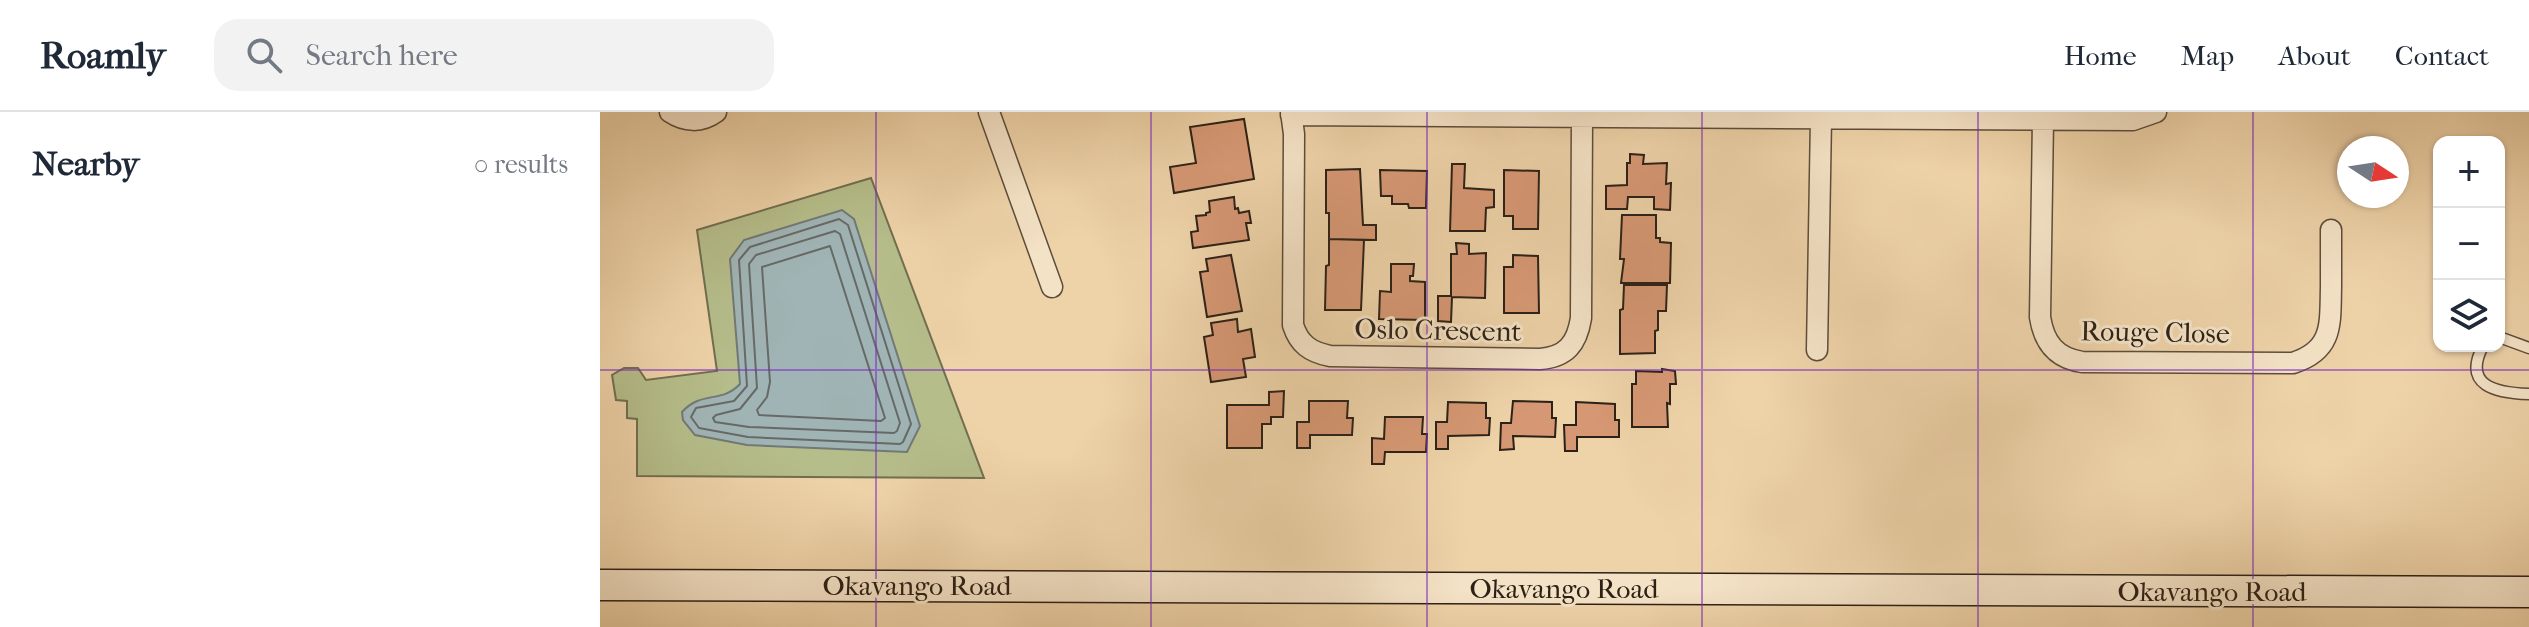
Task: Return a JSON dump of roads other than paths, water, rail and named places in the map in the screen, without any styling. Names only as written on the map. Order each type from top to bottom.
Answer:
[{"type":"main road","name":"Okavango Road","points":[[600,585],[2529,592]]},
{"type":"street","points":[[670,112],[693,120],[716,112]]},
{"type":"street","points":[[989,112],[1052,287]]},
{"type":"street","points":[[1291,114],[2133,120],[2156,112]]},
{"type":"street","name":"Oslo Crescent","points":[[1291,114],[1294,134],[1292,312],[1296,335],[1308,349],[1330,356],[1540,359],[1551,358],[1568,350],[1579,331],[1582,117]]},
{"type":"street","points":[[1817,350],[1821,118]]},
{"type":"street","name":"Rouge Close","points":[[2043,119],[2040,317],[2047,343],[2064,357],[2082,362],[2293,363],[2302,360],[2318,350],[2330,325],[2331,230]]},
{"type":"lane","points":[[2505,339],[2529,348]]},
{"type":"lane","points":[[2480,352],[2476,371],[2487,387],[2529,394]]},
{"type":"water","points":[[842,210],[854,219],[920,426],[907,452],[747,445],[695,435],[683,420],[682,412],[697,401],[726,394],[740,384],[730,259],[744,240]]}]
